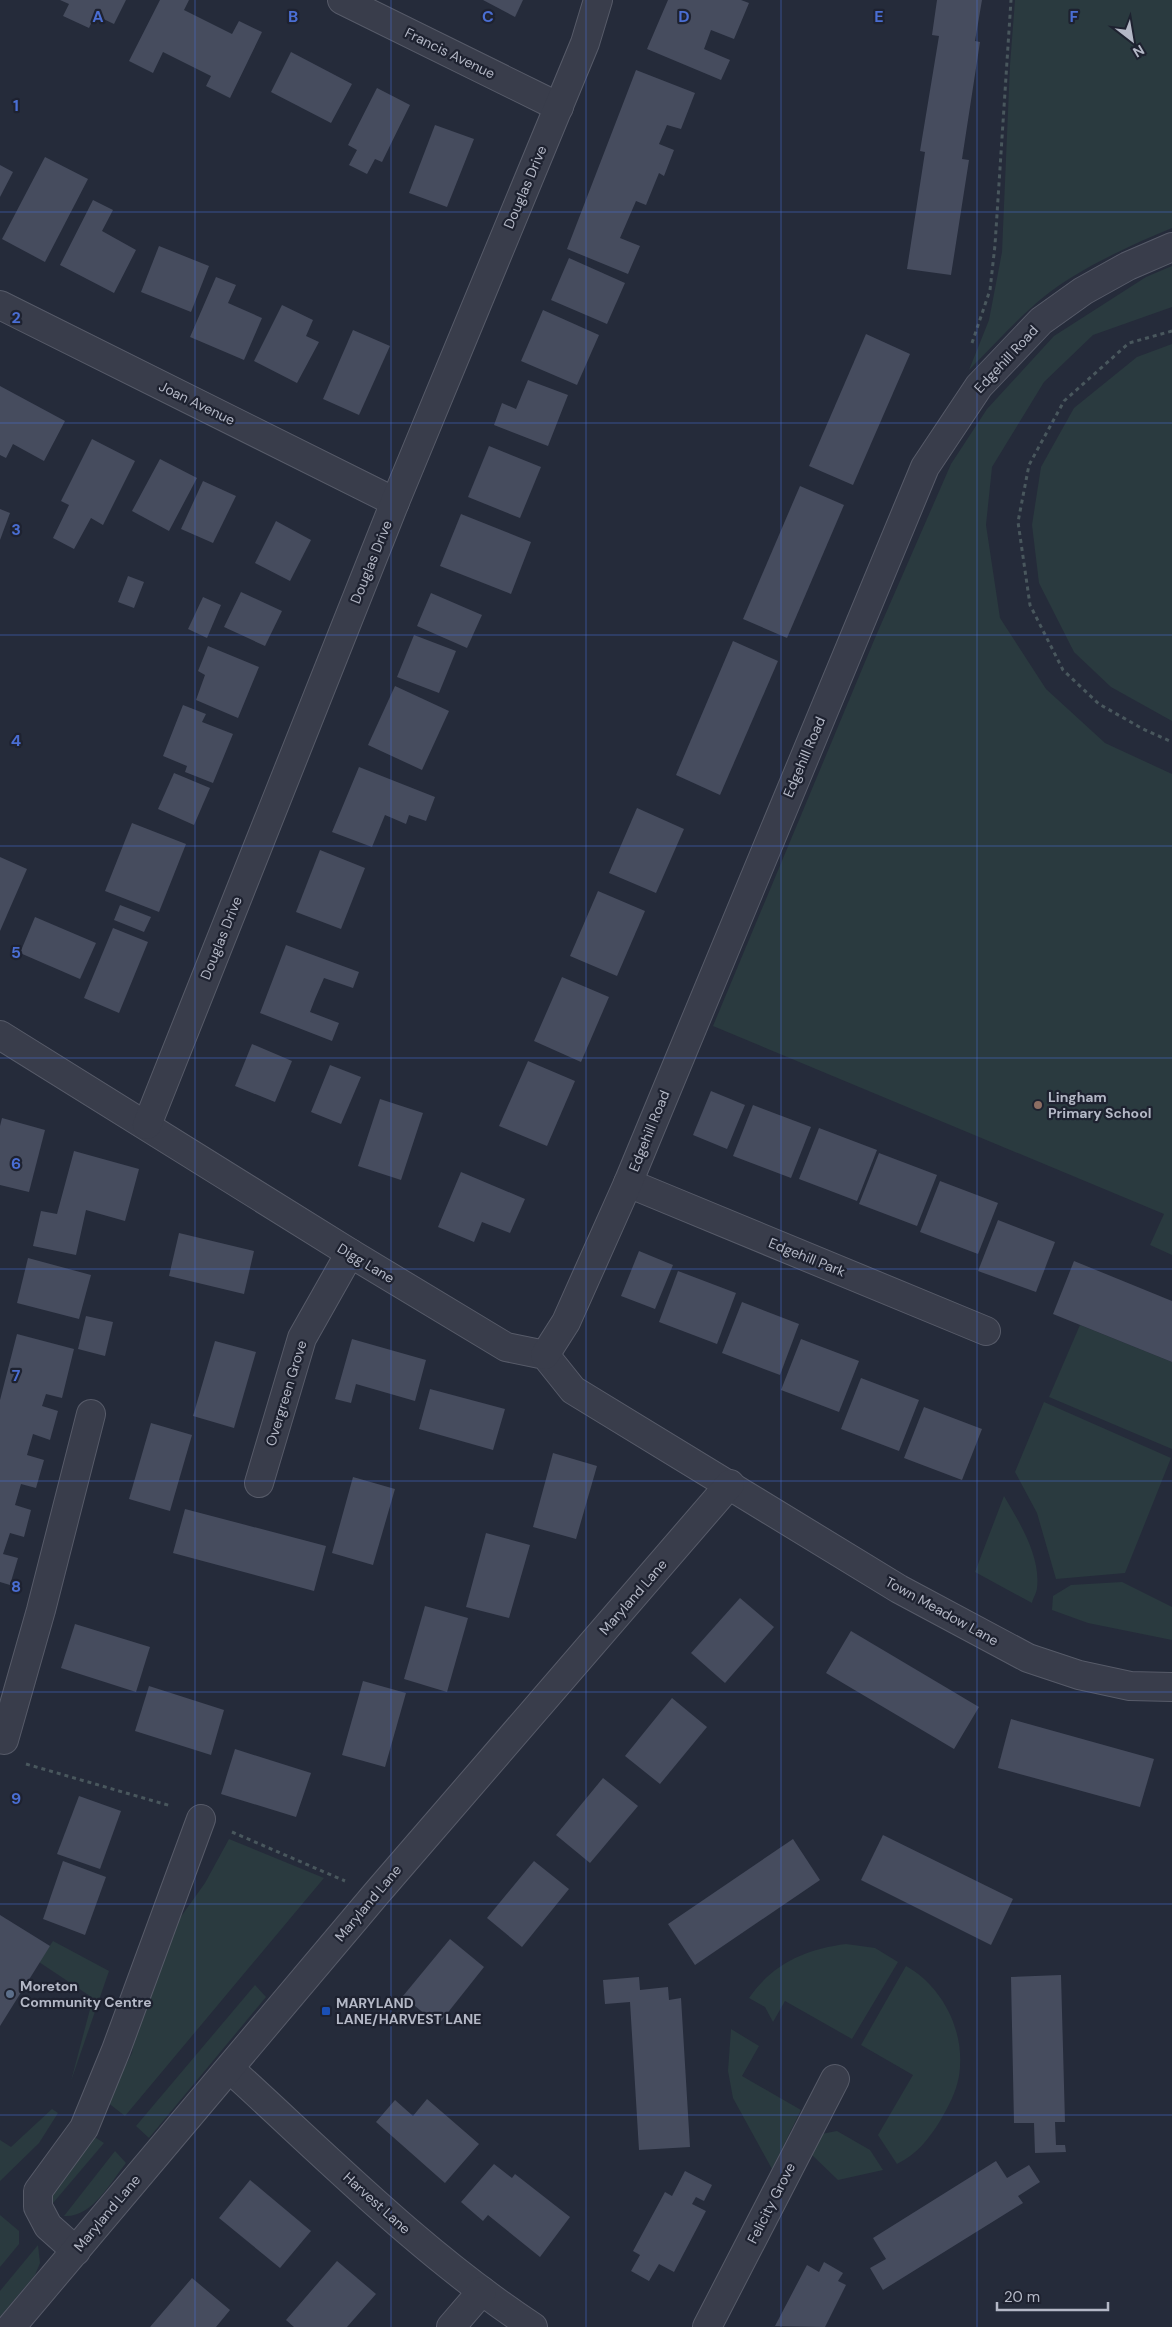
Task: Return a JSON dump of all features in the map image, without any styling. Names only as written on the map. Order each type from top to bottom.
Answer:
[{"type":"street","name":"Francis Avenue","points":[[342,0],[559,107]]},
{"type":"street","name":"Douglas Drive","points":[[147,1125],[395,502],[585,43],[598,0]]},
{"type":"street","name":"Edgehill Road","points":[[545,1356],[566,1322],[628,1183],[925,467],[979,386],[1041,321],[1091,287],[1128,266],[1172,247]]},
{"type":"street","name":"Joan Avenue","points":[[0,305],[395,502]]},
{"type":"street","name":"Digg Lane","points":[[0,1035],[506,1348],[545,1356]]},
{"type":"street","name":"Edgehill Park","points":[[628,1183],[986,1331]]},
{"type":"street","name":"Overgreen Grove","points":[[259,1483],[302,1338],[350,1253]]},
{"type":"street","points":[[545,1356],[573,1390],[730,1484]]},
{"type":"street","points":[[2,1739],[41,1610],[91,1414]]},
{"type":"street","name":"Town Meadow Lane","points":[[730,1484],[899,1588],[1028,1658],[1079,1675],[1130,1686],[1172,1688]]},
{"type":"street","name":"Maryland Lane","points":[[12,2327],[382,1886],[730,1484]]},
{"type":"street","points":[[76,2251],[48,2226],[38,2207],[38,2191],[84,2128],[116,2050],[201,1819]]},
{"type":"street","name":"Harvest Lane","points":[[230,2069],[420,2242],[482,2291],[533,2327]]},
{"type":"street","name":"Felicity Grove","points":[[707,2327],[835,2079]]},
{"type":"street","points":[[451,2327],[482,2291]]},
{"type":"path","points":[[971,346],[990,290],[995,245],[1011,0]]},
{"type":"path","points":[[1172,330],[1129,343],[1064,401],[1029,465],[1018,522],[1030,604],[1063,670],[1099,704],[1143,729],[1172,742]]},
{"type":"shaded area","points":[[1015,0],[1172,0],[1172,228],[1108,257],[1058,286],[1018,320],[969,370],[989,320],[1002,252],[1010,65]]},
{"type":"shaded area","name":"Lingham Primary School","points":[[1172,266],[1172,307],[1093,335],[1044,382],[992,467],[986,525],[1000,618],[1046,689],[1105,743],[1172,774],[1172,1255],[1150,1245],[1164,1214],[713,1026],[875,638],[951,464],[987,409],[1054,336],[1146,277]]},
{"type":"shaded area","points":[[1172,344],[1172,721],[1111,687],[1074,652],[1039,583],[1032,525],[1041,467],[1074,408],[1137,357]]},
{"type":"shaded area","points":[[1080,1325],[1172,1362],[1172,1449],[1049,1397]]},
{"type":"shaded area","points":[[1044,1402],[1171,1458],[1125,1573],[1056,1579],[1037,1513],[1015,1472]]},
{"type":"shaded area","points":[[1004,1496],[1028,1540],[1036,1564],[1037,1588],[1032,1603],[975,1572]]},
{"type":"shaded area","points":[[1122,1582],[1172,1607],[1172,1640],[1088,1623],[1052,1610],[1053,1596],[1071,1585]]},
{"type":"shaded area","points":[[229,1839],[324,1878],[125,2116],[107,2102],[132,2053],[140,2010],[175,1925],[205,1883]]},
{"type":"shaded area","points":[[53,1941],[109,1971],[71,2081],[93,1998],[39,1962]]},
{"type":"shaded area","points":[[846,1944],[875,1948],[898,1962],[852,2039],[785,2001],[773,2022],[765,2007],[749,1998],[768,1976],[791,1960],[817,1950]]},
{"type":"shaded area","points":[[906,1966],[919,1975],[941,1998],[955,2027],[959,2043],[960,2060],[956,2088],[940,2121],[922,2146],[897,2164],[878,2135],[913,2075],[861,2045]]},
{"type":"shaded area","points":[[255,1985],[266,1997],[149,2138],[136,2126]]},
{"type":"shaded area","points":[[731,2029],[759,2046],[742,2076],[801,2110],[772,2169],[733,2098],[728,2071]]},
{"type":"shaded area","points":[[52,2109],[58,2113],[39,2143],[0,2181],[0,2140],[11,2147]]},
{"type":"shaded area","points":[[837,2131],[870,2150],[883,2170],[838,2180],[810,2153],[821,2134]]},
{"type":"shaded area","points":[[93,2136],[104,2143],[53,2203],[51,2194]]},
{"type":"shaded area","points":[[115,2151],[126,2163],[100,2198],[83,2211],[74,2215],[64,2216]]},
{"type":"shaded area","points":[[0,2215],[19,2231],[19,2244],[0,2267]]},
{"type":"shaded area","points":[[38,2245],[40,2263],[35,2275],[0,2317],[0,2291]]},
{"type":"building","points":[[60,0],[126,0],[114,24],[95,15],[89,28],[63,16],[69,4]]},
{"type":"building","points":[[160,0],[189,0],[184,10],[232,34],[239,21],[262,32],[230,98],[206,86],[211,76],[163,52],[153,73],[129,61]]},
{"type":"building","points":[[483,0],[523,0],[515,17]]},
{"type":"building","points":[[668,0],[741,0],[749,3],[734,39],[711,30],[704,49],[730,60],[721,80],[647,49]]},
{"type":"building","points":[[937,0],[982,0],[975,41],[980,42],[962,159],[969,160],[951,275],[907,269],[925,152],[920,151],[939,36],[932,35]]},
{"type":"building","points":[[291,52],[352,84],[331,123],[271,92]]},
{"type":"building","points":[[636,70],[695,93],[681,129],[667,125],[659,144],[674,150],[664,176],[659,173],[646,205],[636,201],[620,238],[640,246],[628,274],[567,249]]},
{"type":"building","points":[[377,88],[410,105],[382,162],[375,159],[367,174],[349,165],[357,150],[348,145]]},
{"type":"building","points":[[435,125],[474,139],[447,207],[409,193]]},
{"type":"building","points":[[45,157],[88,179],[45,262],[2,239]]},
{"type":"building","points":[[0,165],[13,172],[0,197]]},
{"type":"building","points":[[93,200],[113,210],[102,231],[136,250],[114,293],[60,265]]},
{"type":"building","points":[[159,246],[209,266],[191,312],[141,292]]},
{"type":"building","points":[[569,258],[625,283],[607,324],[551,300]]},
{"type":"building","points":[[216,277],[236,285],[228,303],[262,318],[244,360],[190,337]]},
{"type":"building","points":[[282,305],[313,320],[306,336],[319,342],[297,383],[254,361]]},
{"type":"building","points":[[543,310],[599,335],[577,385],[521,361]]},
{"type":"building","points":[[353,330],[390,346],[359,415],[323,399]]},
{"type":"building","points":[[866,334],[910,354],[853,485],[809,466]]},
{"type":"building","points":[[528,380],[568,395],[548,446],[494,425],[502,403],[516,409]]},
{"type":"building","points":[[0,386],[65,421],[44,461],[13,444],[6,458],[0,455]]},
{"type":"building","points":[[92,439],[135,461],[103,525],[91,518],[74,549],[53,538],[69,505],[61,501]]},
{"type":"building","points":[[489,446],[541,467],[520,518],[468,497]]},
{"type":"building","points":[[160,459],[197,478],[169,531],[132,511]]},
{"type":"building","points":[[203,481],[236,496],[213,543],[181,529]]},
{"type":"building","points":[[800,486],[844,505],[787,638],[743,619]]},
{"type":"building","points":[[0,509],[10,513],[0,540]]},
{"type":"building","points":[[461,514],[531,542],[511,594],[440,566]]},
{"type":"building","points":[[276,521],[311,540],[290,581],[255,563]]},
{"type":"building","points":[[128,576],[144,582],[134,608],[118,602]]},
{"type":"building","points":[[241,592],[282,611],[265,646],[224,627]]},
{"type":"building","points":[[431,593],[482,615],[467,648],[417,626]]},
{"type":"building","points":[[203,597],[221,605],[207,638],[188,629]]},
{"type":"building","points":[[414,635],[456,651],[439,693],[397,677]]},
{"type":"building","points":[[733,641],[778,661],[720,795],[676,775]]},
{"type":"building","points":[[208,646],[259,667],[238,718],[196,700],[205,675],[198,671]]},
{"type":"building","points":[[395,686],[449,711],[422,770],[368,745]]},
{"type":"building","points":[[183,705],[206,714],[202,722],[233,734],[213,783],[185,772],[187,766],[163,756]]},
{"type":"building","points":[[359,767],[435,797],[426,821],[409,815],[406,824],[385,815],[372,847],[332,832]]},
{"type":"building","points":[[174,773],[210,788],[194,825],[158,809]]},
{"type":"building","points":[[637,808],[684,829],[656,893],[609,873]]},
{"type":"building","points":[[132,823],[186,844],[159,912],[105,891]]},
{"type":"building","points":[[320,850],[365,868],[341,929],[296,912]]},
{"type":"building","points":[[0,857],[27,869],[0,931]]},
{"type":"building","points":[[598,891],[645,911],[617,976],[570,956]]},
{"type":"building","points":[[120,905],[151,917],[144,932],[114,920]]},
{"type":"building","points":[[35,917],[96,943],[80,979],[20,953]]},
{"type":"building","points":[[113,928],[148,942],[119,1013],[84,998]]},
{"type":"building","points":[[286,945],[359,972],[353,988],[324,978],[315,999],[310,1012],[339,1023],[332,1041],[260,1013]]},
{"type":"building","points":[[562,977],[609,997],[581,1062],[534,1041]]},
{"type":"building","points":[[252,1044],[292,1061],[275,1102],[235,1086]]},
{"type":"building","points":[[528,1061],[575,1081],[547,1146],[499,1126]]},
{"type":"building","points":[[330,1065],[361,1077],[341,1124],[311,1112]]},
{"type":"building","points":[[711,1091],[745,1105],[727,1149],[693,1135]]},
{"type":"building","points":[[380,1099],[423,1113],[401,1180],[358,1166]]},
{"type":"building","points":[[753,1105],[811,1127],[791,1178],[733,1156]]},
{"type":"building","points":[[2,1118],[45,1130],[29,1192],[0,1185],[0,1126]]},
{"type":"building","points":[[819,1128],[877,1150],[857,1201],[799,1179]]},
{"type":"building","points":[[74,1151],[139,1169],[125,1221],[86,1210],[76,1255],[33,1246],[41,1211],[57,1214]]},
{"type":"building","points":[[879,1153],[937,1175],[917,1226],[859,1204]]},
{"type":"building","points":[[461,1172],[525,1199],[510,1233],[482,1222],[474,1242],[438,1227]]},
{"type":"building","points":[[940,1181],[998,1203],[978,1254],[920,1232]]},
{"type":"building","points":[[998,1220],[1055,1242],[1036,1292],[978,1271]]},
{"type":"building","points":[[179,1233],[254,1251],[244,1294],[169,1276]]},
{"type":"building","points":[[639,1251],[673,1265],[655,1309],[621,1296]]},
{"type":"building","points":[[28,1258],[91,1275],[79,1319],[17,1303]]},
{"type":"building","points":[[1074,1261],[1172,1301],[1172,1362],[1053,1314]]},
{"type":"building","points":[[678,1271],[736,1293],[717,1344],[659,1322]]},
{"type":"building","points":[[742,1302],[799,1324],[780,1375],[722,1353]]},
{"type":"building","points":[[86,1316],[113,1322],[105,1356],[78,1349]]},
{"type":"building","points":[[17,1334],[74,1349],[62,1398],[46,1394],[42,1406],[58,1411],[50,1440],[33,1434],[27,1455],[44,1460],[36,1488],[21,1484],[15,1505],[31,1510],[24,1537],[10,1533],[3,1554],[18,1558],[10,1585],[0,1582],[0,1400]]},
{"type":"building","points":[[352,1339],[426,1360],[415,1401],[356,1384],[351,1403],[335,1399]]},
{"type":"building","points":[[801,1339],[859,1361],[839,1412],[781,1390]]},
{"type":"building","points":[[215,1341],[256,1352],[234,1428],[193,1416]]},
{"type":"building","points":[[861,1378],[919,1400],[899,1451],[841,1429]]},
{"type":"building","points":[[430,1389],[505,1409],[493,1450],[419,1429]]},
{"type":"building","points":[[924,1407],[982,1429],[962,1480],[904,1458]]},
{"type":"building","points":[[151,1423],[192,1435],[170,1511],[129,1499]]},
{"type":"building","points":[[553,1453],[597,1466],[576,1539],[533,1527]]},
{"type":"building","points":[[353,1477],[395,1489],[373,1565],[332,1553]]},
{"type":"building","points":[[185,1509],[326,1546],[314,1591],[173,1553]]},
{"type":"building","points":[[486,1533],[530,1545],[509,1618],[466,1607]]},
{"type":"building","points":[[740,1598],[774,1627],[725,1683],[691,1653]]},
{"type":"building","points":[[425,1606],[468,1618],[447,1692],[404,1679]]},
{"type":"building","points":[[75,1624],[150,1647],[136,1692],[61,1668]]},
{"type":"building","points":[[851,1631],[979,1707],[954,1749],[826,1673]]},
{"type":"building","points":[[363,1681],[406,1693],[385,1767],[342,1755]]},
{"type":"building","points":[[149,1686],[224,1710],[211,1755],[135,1731]]},
{"type":"building","points":[[672,1698],[707,1727],[660,1784],[625,1756]]},
{"type":"building","points":[[1011,1719],[1154,1759],[1140,1807],[998,1768]]},
{"type":"building","points":[[235,1749],[311,1773],[296,1817],[221,1794]]},
{"type":"building","points":[[603,1778],[638,1806],[590,1863],[556,1835]]},
{"type":"building","points":[[79,1796],[121,1811],[100,1869],[57,1854]]},
{"type":"building","points":[[883,1835],[1013,1899],[991,1945],[861,1880]]},
{"type":"building","points":[[793,1839],[820,1880],[695,1965],[668,1924]]},
{"type":"building","points":[[63,1861],[106,1877],[85,1935],[43,1919]]},
{"type":"building","points":[[534,1861],[569,1889],[522,1947],[487,1918]]},
{"type":"building","name":"Moreton Community Centre","points":[[0,1915],[50,1946],[0,2026]]},
{"type":"building","points":[[450,1939],[484,1967],[438,2025],[403,1996]]},
{"type":"building","points":[[1061,1975],[1065,2122],[1055,2122],[1056,2145],[1065,2145],[1066,2152],[1035,2153],[1034,2123],[1014,2123],[1011,1977]]},
{"type":"building","points":[[639,1977],[640,1990],[668,1987],[669,2000],[681,1998],[690,2147],[639,2150],[630,2002],[605,2004],[603,1980]]},
{"type":"building","points":[[427,2099],[479,2144],[445,2183],[376,2122],[395,2100],[413,2116]]},
{"type":"building","points":[[996,2161],[1007,2178],[1029,2165],[1040,2182],[1018,2196],[1023,2203],[883,2290],[870,2268],[886,2259],[873,2238]]},
{"type":"building","points":[[494,2164],[512,2178],[515,2174],[570,2217],[540,2257],[488,2215],[483,2221],[461,2202]]},
{"type":"building","points":[[685,2171],[712,2185],[704,2201],[696,2197],[692,2204],[706,2211],[674,2272],[659,2264],[649,2281],[631,2271],[640,2255],[633,2251],[665,2192],[672,2196]]},
{"type":"building","points":[[250,2180],[311,2231],[280,2268],[219,2218]]},
{"type":"building","points":[[337,2261],[376,2294],[347,2327],[294,2327],[286,2320]]},
{"type":"building","points":[[824,2262],[843,2273],[838,2281],[846,2285],[825,2327],[775,2326],[807,2265],[819,2272]]},
{"type":"building","points":[[192,2278],[230,2310],[216,2327],[150,2327]]},
{"type":"place","name":"Lingham Primary School","points":[[1038,1105]]},
{"type":"place","name":"Moreton Community Centre","points":[[10,1994]]},
{"type":"place","name":"MARYLAND LANE/HARVEST LANE","points":[[326,2011]]}]
